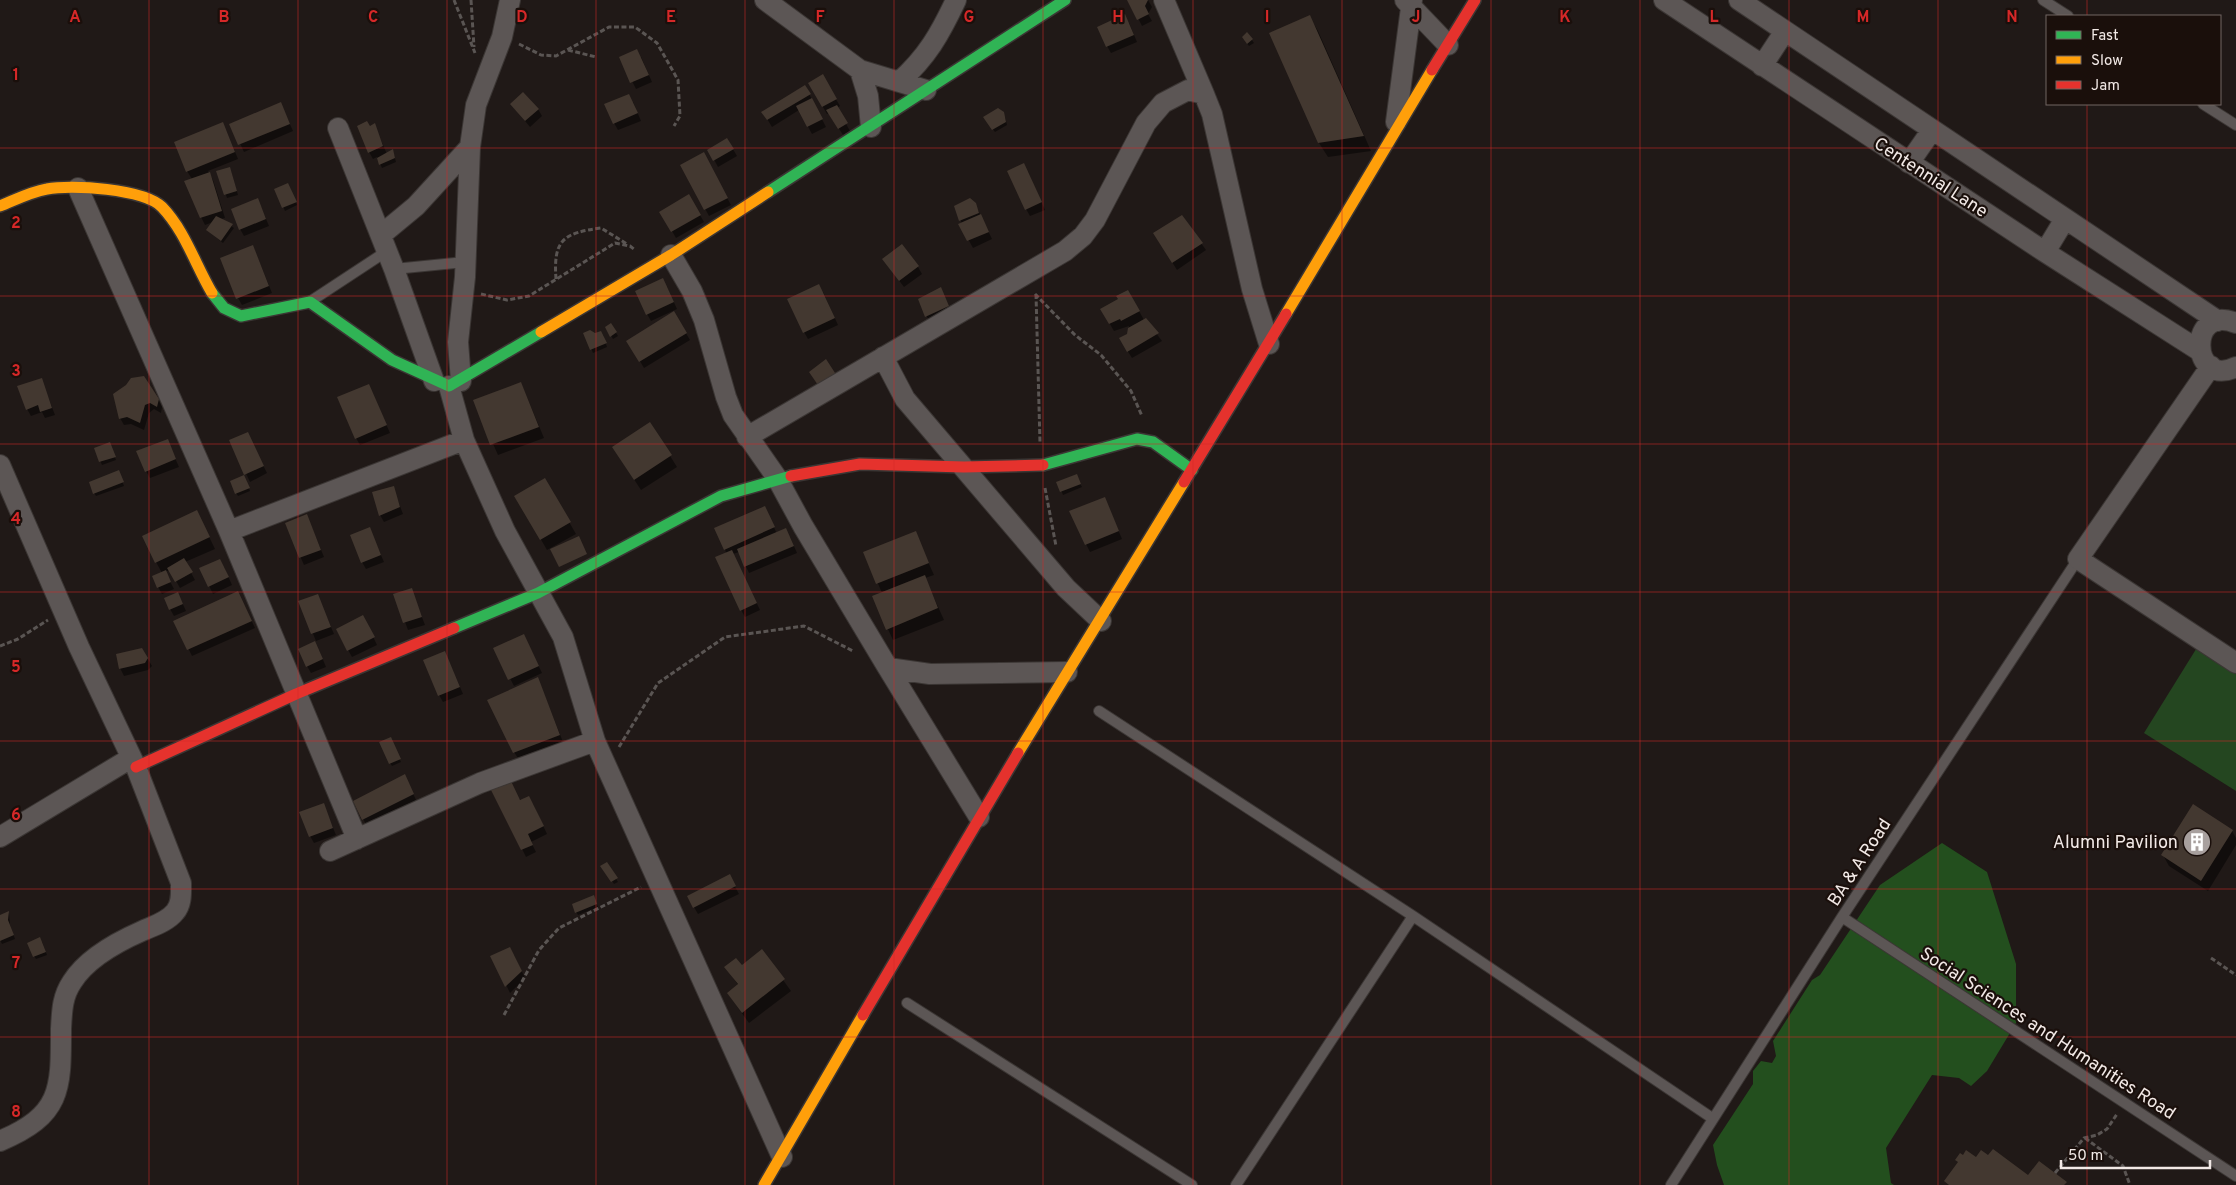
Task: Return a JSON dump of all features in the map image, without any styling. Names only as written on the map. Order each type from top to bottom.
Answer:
[{"type":"street","points":[[448,382],[458,342],[464,290],[470,147],[476,105],[484,79],[502,37],[510,0]]},
{"type":"street","points":[[765,0],[860,70],[926,90]]},
{"type":"street","points":[[899,82],[920,63],[934,45],[956,0]]},
{"type":"street","points":[[448,382],[663,260],[1065,0]]},
{"type":"street","points":[[1164,0],[1212,114],[1252,289],[1269,344]]},
{"type":"street","points":[[764,1185],[979,817],[1067,672],[1101,621],[1269,344],[1474,0]]},
{"type":"street","name":"Centennial Lane","points":[[1664,0],[2044,252],[2223,365]]},
{"type":"street","points":[[1739,0],[2065,219],[2227,322]]},
{"type":"street","points":[[1409,2],[1448,45]]},
{"type":"street","points":[[1396,129],[1409,2]]},
{"type":"street","points":[[1762,66],[1785,31]]},
{"type":"street","points":[[860,70],[868,96],[871,127]]},
{"type":"street","points":[[747,437],[1065,251],[1083,236],[1095,220],[1146,124],[1163,103],[1188,90],[1204,94]]},
{"type":"street","points":[[338,128],[388,252],[448,382],[464,440],[504,531],[562,637],[595,741],[782,1157]]},
{"type":"street","points":[[1909,163],[1932,130]]},
{"type":"street","points":[[388,252],[416,206],[470,147]]},
{"type":"street","points":[[0,206],[52,188],[78,188],[141,196],[157,202],[194,258],[214,299],[230,313],[240,316],[310,302],[371,349],[448,382]]},
{"type":"street","points":[[78,188],[229,531],[357,839]]},
{"type":"street","points":[[2044,252],[2065,219]]},
{"type":"street","points":[[663,260],[692,291],[704,320],[726,397],[747,437],[777,478],[803,526],[979,817]]},
{"type":"street","points":[[2227,322],[2205,329],[2199,343],[2223,365],[2078,559],[2236,663]]},
{"type":"street","points":[[884,357],[905,399],[1066,588],[1101,621]]},
{"type":"street","points":[[0,837],[133,762],[538,592],[721,496],[777,478],[860,464],[964,467],[1040,466],[1104,450],[1122,442],[1137,439],[1153,442],[1192,470]]},
{"type":"street","points":[[229,531],[464,440]]},
{"type":"street","points":[[0,465],[133,762],[174,861],[181,883],[181,901],[176,912],[168,919],[118,942],[76,974],[64,994],[60,1080],[54,1102],[19,1133],[0,1141]]},
{"type":"street","points":[[888,668],[930,674],[1067,672]]},
{"type":"street","points":[[330,851],[480,783],[595,741]]},
{"type":"lane","points":[[2043,0],[2066,15]]},
{"type":"lane","points":[[2205,105],[2236,125]]},
{"type":"lane","points":[[310,302],[388,252],[465,262]]},
{"type":"lane","name":"BA & A Road","points":[[1671,1185],[1842,917],[2078,559]]},
{"type":"lane","points":[[1099,711],[1413,916],[1712,1118]]},
{"type":"lane","points":[[1236,1185],[1413,916]]},
{"type":"lane","name":"Social Sciences and Humanities Road","points":[[1842,917],[2236,1176]]},
{"type":"lane","points":[[907,1003],[1192,1185]]},
{"type":"path","points":[[454,0],[484,79]]},
{"type":"path","points":[[471,0],[475,52]]},
{"type":"path","points":[[502,37],[541,55],[556,56],[609,28],[635,27],[657,43],[678,80],[680,116],[674,126]]},
{"type":"path","points":[[568,50],[596,57]]},
{"type":"path","points":[[556,279],[555,257],[560,242],[576,231],[601,228],[630,246],[663,260]]},
{"type":"path","points":[[464,290],[507,300],[529,296],[615,244],[630,246]]},
{"type":"path","points":[[1029,272],[1036,294],[1075,335],[1101,355],[1131,390],[1153,442]]},
{"type":"path","points":[[0,646],[18,639],[64,611]]},
{"type":"path","points":[[607,766],[658,683],[724,637],[804,626],[855,651]]},
{"type":"path","points":[[504,1015],[539,950],[559,928],[657,879]]},
{"type":"path","points":[[2211,958],[2236,975]]},
{"type":"path","points":[[2054,1172],[2084,1138],[2097,1135],[2107,1129],[2125,1103]]},
{"type":"path","points":[[2084,1138],[2123,1166],[2130,1185]]},
{"type":"green space","points":[[2198,646],[2236,671],[2236,791],[2144,733]]},
{"type":"green space","points":[[1942,843],[1987,872],[2016,964],[2016,1023],[1987,1071],[1971,1086],[1959,1078],[1932,1075],[1886,1148],[1891,1183],[1894,1185],[1724,1185],[1713,1145],[1753,1084],[1753,1071],[1761,1061],[1772,1063],[1776,1056],[1773,1041],[1812,980],[1820,975],[1880,885]]},
{"type":"building","points":[[1127,0],[1148,0],[1145,6],[1149,14],[1137,20]]},
{"type":"building","points":[[1125,14],[1134,35],[1106,47],[1097,27]]},
{"type":"building","points":[[1310,15],[1364,136],[1318,143],[1269,33]]},
{"type":"building","points":[[1247,32],[1253,39],[1247,44],[1242,37]]},
{"type":"building","points":[[637,49],[649,75],[630,83],[619,57]]},
{"type":"building","points":[[823,74],[837,99],[822,107],[808,83]]},
{"type":"building","points":[[805,85],[811,94],[767,120],[761,112]]},
{"type":"building","points":[[523,92],[539,109],[525,121],[510,104]]},
{"type":"building","points":[[629,94],[638,113],[613,124],[604,104]]},
{"type":"building","points":[[812,98],[823,119],[807,127],[796,106]]},
{"type":"building","points":[[281,102],[290,124],[238,145],[229,124]]},
{"type":"building","points":[[837,105],[848,123],[838,129],[826,110]]},
{"type":"building","points":[[998,108],[1004,112],[1006,122],[992,130],[983,117]]},
{"type":"building","points":[[367,121],[370,126],[375,123],[383,146],[368,153],[357,126]]},
{"type":"building","points":[[223,122],[235,152],[186,172],[174,142]]},
{"type":"building","points":[[727,138],[734,149],[713,161],[707,150]]},
{"type":"building","points":[[393,149],[395,158],[379,165],[377,158]]},
{"type":"building","points":[[704,152],[728,198],[704,210],[680,165]]},
{"type":"building","points":[[1024,163],[1042,202],[1025,210],[1007,171]]},
{"type":"building","points":[[230,167],[237,191],[224,195],[216,171]]},
{"type":"building","points":[[210,172],[222,211],[200,218],[184,181]]},
{"type":"building","points":[[288,183],[297,202],[282,208],[274,189]]},
{"type":"building","points":[[689,194],[701,215],[671,232],[659,212]]},
{"type":"building","points":[[258,198],[266,219],[239,230],[231,209]]},
{"type":"building","points":[[970,198],[976,203],[979,213],[959,221],[954,206]]},
{"type":"building","points":[[981,214],[989,232],[967,241],[958,224]]},
{"type":"building","points":[[1182,215],[1203,243],[1172,263],[1153,233]]},
{"type":"building","points":[[216,216],[233,224],[221,241],[206,230]]},
{"type":"building","points":[[902,244],[919,266],[899,281],[882,259]]},
{"type":"building","points":[[253,245],[269,286],[236,299],[220,258]]},
{"type":"building","points":[[663,278],[674,302],[646,315],[635,291]]},
{"type":"building","points":[[819,284],[835,318],[803,333],[787,299]]},
{"type":"building","points":[[941,287],[949,306],[925,317],[918,299]]},
{"type":"building","points":[[1128,290],[1140,311],[1121,321],[1120,319],[1109,324],[1100,309],[1118,299],[1116,296]]},
{"type":"building","points":[[674,311],[687,333],[639,362],[626,341]]},
{"type":"building","points":[[1146,318],[1159,333],[1127,352],[1119,338],[1127,334],[1128,328]]},
{"type":"building","points":[[611,323],[617,332],[610,337],[605,327]]},
{"type":"building","points":[[590,330],[595,333],[601,331],[607,343],[590,350],[583,333]]},
{"type":"building","points":[[826,359],[837,376],[820,388],[809,372]]},
{"type":"building","points":[[144,376],[159,399],[157,407],[150,403],[145,405],[140,423],[127,417],[119,419],[113,394],[126,385],[131,378]]},
{"type":"building","points":[[42,378],[52,408],[40,412],[38,405],[26,410],[17,386]]},
{"type":"building","points":[[521,382],[539,427],[490,445],[473,400]]},
{"type":"building","points":[[369,384],[387,425],[355,439],[337,397]]},
{"type":"building","points":[[650,422],[672,455],[634,480],[612,447]]},
{"type":"building","points":[[248,432],[264,466],[244,475],[229,440]]},
{"type":"building","points":[[168,439],[176,459],[145,472],[136,451]]},
{"type":"building","points":[[110,442],[116,457],[99,462],[94,448]]},
{"type":"building","points":[[119,470],[124,482],[93,494],[89,482]]},
{"type":"building","points":[[1077,474],[1081,484],[1060,492],[1056,482]]},
{"type":"building","points":[[244,475],[250,488],[235,494],[230,481]]},
{"type":"building","points":[[545,478],[571,522],[540,540],[514,496]]},
{"type":"building","points":[[394,486],[400,507],[379,516],[372,492]]},
{"type":"building","points":[[1105,497],[1119,531],[1085,545],[1069,511]]},
{"type":"building","points":[[765,506],[775,527],[724,550],[714,528]]},
{"type":"building","points":[[197,510],[210,537],[155,563],[142,536]]},
{"type":"building","points":[[307,514],[321,550],[299,558],[285,523]]},
{"type":"building","points":[[370,527],[381,555],[361,563],[350,535]]},
{"type":"building","points":[[786,528],[794,546],[744,567],[737,549]]},
{"type":"building","points":[[916,531],[929,563],[876,584],[863,552]]},
{"type":"building","points":[[579,536],[587,554],[559,567],[550,549]]},
{"type":"building","points":[[732,550],[757,603],[740,611],[715,557]]},
{"type":"building","points":[[184,558],[193,572],[175,582],[167,568]]},
{"type":"building","points":[[220,559],[229,577],[208,587],[199,568]]},
{"type":"building","points":[[166,570],[171,582],[157,588],[152,576]]},
{"type":"building","points":[[925,575],[938,608],[886,630],[872,596]]},
{"type":"building","points":[[412,588],[422,617],[403,623],[393,594]]},
{"type":"building","points":[[238,591],[252,621],[187,650],[173,621]]},
{"type":"building","points":[[178,592],[183,604],[169,610],[164,598]]},
{"type":"building","points":[[318,594],[331,627],[311,634],[298,601]]},
{"type":"building","points":[[363,615],[375,637],[347,651],[336,629]]},
{"type":"building","points":[[524,634],[539,666],[508,680],[493,648]]},
{"type":"building","points":[[315,641],[323,659],[306,667],[298,649]]},
{"type":"building","points":[[142,648],[148,658],[145,663],[119,669],[116,654]]},
{"type":"building","points":[[445,651],[460,687],[438,696],[423,660]]},
{"type":"building","points":[[538,677],[560,735],[513,753],[487,700]]},
{"type":"building","points":[[391,737],[401,759],[389,764],[379,742]]},
{"type":"building","points":[[405,774],[414,794],[362,820],[353,801]]},
{"type":"building","points":[[511,781],[520,800],[529,796],[544,826],[528,834],[533,845],[521,850],[491,790]]},
{"type":"building","points":[[324,803],[333,828],[309,837],[299,812]]},
{"type":"building","name":"Alumni Pavilion","points":[[2193,804],[2233,830],[2201,881],[2161,855]]},
{"type":"building","points":[[607,862],[618,878],[611,882],[600,866]]},
{"type":"building","points":[[730,874],[736,886],[693,908],[687,896]]},
{"type":"building","points":[[594,895],[597,904],[575,913],[572,904]]},
{"type":"building","points":[[9,911],[8,920],[14,935],[0,941],[0,915]]},
{"type":"building","points":[[40,937],[46,952],[33,957],[27,943]]},
{"type":"building","points":[[510,947],[522,971],[505,987],[490,956]]},
{"type":"building","points":[[762,949],[785,979],[742,1013],[727,993],[738,984],[724,967],[736,958],[742,965]]},
{"type":"building","points":[[1993,1149],[2028,1175],[2039,1161],[2067,1182],[2064,1185],[1949,1185],[1944,1181],[1958,1162],[1955,1160],[1960,1153],[1963,1155],[1966,1150],[1976,1157],[1981,1150],[1988,1155]]},
{"type":"traffic: fast","points":[[768,192],[1065,0]]},
{"type":"traffic: fast","points":[[212,293],[224,308],[241,316],[310,302],[392,360],[449,386],[541,332]]},
{"type":"traffic: fast","points":[[1043,465],[1137,439],[1153,442],[1192,470]]},
{"type":"traffic: fast","points":[[454,628],[538,593],[721,496],[791,476]]},
{"type":"traffic: slow","points":[[1286,314],[1432,70]]},
{"type":"traffic: slow","points":[[0,206],[35,192],[73,187],[107,189],[140,196],[153,201],[162,207],[177,226],[212,293]]},
{"type":"traffic: slow","points":[[541,332],[671,255],[768,192]]},
{"type":"traffic: slow","points":[[1018,753],[1184,482]]},
{"type":"traffic: slow","points":[[764,1185],[863,1015]]},
{"type":"traffic: jam","points":[[1432,70],[1475,0]]},
{"type":"traffic: jam","points":[[1184,482],[1286,314]]},
{"type":"traffic: jam","points":[[791,476],[860,464],[964,467],[1043,465]]},
{"type":"traffic: jam","points":[[136,767],[296,694],[454,628]]},
{"type":"traffic: jam","points":[[863,1015],[1018,753]]},
{"type":"place","name":"Alumni Pavilion","points":[[2197,842]]}]
